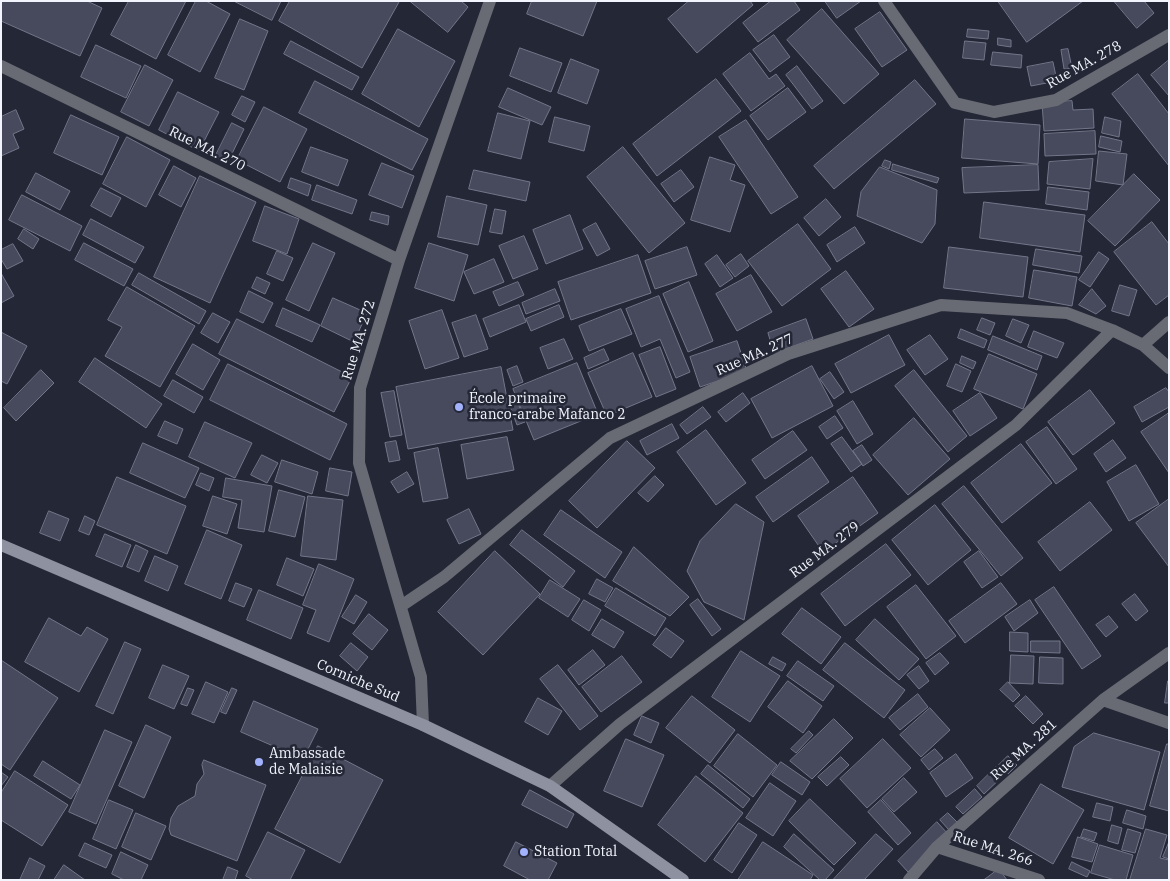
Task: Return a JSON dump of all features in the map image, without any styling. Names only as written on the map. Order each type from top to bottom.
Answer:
[{"type":"main road","name":"Corniche Sud","points":[[1,545],[423,726],[550,786],[684,880]]},
{"type":"street","name":"Rue MA. 272","points":[[423,726],[421,677],[359,463],[360,388],[400,260],[490,1]]},
{"type":"street","name":"Rue MA. 278","points":[[884,1],[955,103],[994,112],[1056,100],[1169,35]]},
{"type":"street","name":"Rue MA. 270","points":[[1,66],[400,260]]},
{"type":"street","name":"Rue MA. 277","points":[[401,606],[444,577],[610,438],[788,354],[940,305],[1067,313],[1112,330],[1143,345],[1169,368]]},
{"type":"street","points":[[1143,345],[1169,322]]},
{"type":"street","name":"Rue MA. 279","points":[[550,786],[620,724],[1016,425],[1112,330]]},
{"type":"street","name":"Rue MA. 281","points":[[909,880],[937,847],[1103,700],[1169,653]]},
{"type":"street","points":[[1103,700],[1169,723]]},
{"type":"street","name":"Rue MA. 266","points":[[937,847],[1039,880]]},
{"type":"building","points":[[1,1],[87,1],[102,8],[80,56],[1,21]]},
{"type":"building","points":[[129,1],[186,1],[156,59],[111,35]]},
{"type":"building","points":[[196,1],[206,1],[230,14],[200,72],[168,55]]},
{"type":"building","points":[[234,1],[281,1],[272,20]]},
{"type":"building","points":[[290,1],[399,2],[362,68],[279,21]]},
{"type":"building","points":[[410,1],[461,1],[468,7],[448,32]]},
{"type":"building","points":[[532,1],[597,1],[583,36],[527,14]]},
{"type":"building","points":[[689,1],[750,1],[753,5],[697,53],[668,19]]},
{"type":"building","points":[[771,1],[794,1],[800,10],[758,42],[743,23]]},
{"type":"building","points":[[825,1],[861,1],[837,18]]},
{"type":"building","points":[[998,1],[1083,1],[1027,42]]},
{"type":"building","points":[[1114,1],[1144,1],[1154,13],[1137,28]]},
{"type":"building","points":[[822,9],[879,74],[844,104],[787,40]]},
{"type":"building","points":[[880,12],[907,50],[882,67],[855,29]]},
{"type":"building","points":[[240,19],[268,31],[244,90],[215,78]]},
{"type":"building","points":[[398,29],[455,61],[419,127],[362,94]]},
{"type":"building","points":[[968,29],[989,31],[988,39],[967,37]]},
{"type":"building","points":[[774,35],[790,57],[770,72],[753,50]]},
{"type":"building","points":[[998,38],[1011,40],[1011,47],[998,45]]},
{"type":"building","points":[[291,41],[359,77],[352,90],[284,54]]},
{"type":"building","points":[[965,41],[986,43],[984,60],[963,58]]},
{"type":"building","points":[[96,45],[141,66],[126,98],[81,77]]},
{"type":"building","points":[[520,48],[562,63],[551,92],[510,76]]},
{"type":"building","points":[[1068,49],[1072,68],[1064,69],[1061,50]]},
{"type":"building","points":[[993,52],[1022,55],[1021,68],[991,65]]},
{"type":"building","points":[[750,53],[769,79],[776,74],[785,86],[751,111],[723,74]]},
{"type":"building","points":[[571,59],[599,70],[587,104],[558,93]]},
{"type":"building","points":[[1169,60],[1169,96],[1151,75]]},
{"type":"building","points":[[1053,62],[1057,81],[1031,86],[1027,67]]},
{"type":"building","points":[[145,65],[173,80],[149,126],[121,112]]},
{"type":"building","points":[[797,66],[823,101],[812,109],[786,75]]},
{"type":"building","points":[[1138,74],[1169,114],[1169,166],[1112,94]]},
{"type":"building","points":[[716,79],[741,111],[657,176],[633,144]]},
{"type":"building","points":[[915,80],[936,104],[834,189],[814,166]]},
{"type":"building","points":[[315,81],[428,139],[412,170],[299,113]]},
{"type":"building","points":[[508,88],[551,107],[542,125],[499,107]]},
{"type":"building","points":[[788,88],[806,112],[768,140],[750,116]]},
{"type":"building","points":[[178,92],[219,112],[199,151],[159,130]]},
{"type":"building","points":[[242,96],[255,102],[245,122],[232,115]]},
{"type":"building","points":[[1072,101],[1073,110],[1093,109],[1094,128],[1044,131],[1042,103]]},
{"type":"building","points":[[264,107],[307,129],[280,182],[237,160]]},
{"type":"building","points":[[16,110],[24,129],[13,134],[19,148],[1,156],[1,117]]},
{"type":"building","points":[[498,113],[530,121],[521,159],[488,151]]},
{"type":"building","points":[[71,115],[119,137],[102,175],[54,153]]},
{"type":"building","points":[[555,117],[590,126],[584,151],[549,142]]},
{"type":"building","points":[[1105,117],[1121,121],[1119,137],[1102,133]]},
{"type":"building","points":[[965,119],[1040,125],[1038,164],[962,158]]},
{"type":"building","points":[[746,120],[798,197],[771,214],[719,137]]},
{"type":"building","points":[[232,123],[244,129],[227,164],[215,157]]},
{"type":"building","points":[[1095,131],[1096,154],[1045,156],[1044,134]]},
{"type":"building","points":[[1101,136],[1122,141],[1120,152],[1099,147]]},
{"type":"building","points":[[127,137],[170,160],[146,207],[103,184]]},
{"type":"building","points":[[311,147],[348,160],[338,186],[302,172]]},
{"type":"building","points":[[623,147],[685,223],[649,253],[587,177]]},
{"type":"building","points":[[1099,151],[1127,154],[1123,185],[1096,181]]},
{"type":"building","points":[[710,157],[735,165],[730,180],[745,185],[730,232],[691,220]]},
{"type":"building","points":[[1093,159],[1090,189],[1047,184],[1049,162]]},
{"type":"building","points":[[885,160],[891,162],[889,169],[882,166]]},
{"type":"building","points":[[382,163],[414,176],[402,208],[369,195]]},
{"type":"building","points":[[893,164],[939,178],[937,183],[892,170]]},
{"type":"building","points":[[1038,165],[1039,190],[964,193],[962,168]]},
{"type":"building","points":[[174,166],[196,178],[181,207],[159,195]]},
{"type":"building","points":[[880,167],[937,190],[935,224],[922,243],[857,216],[861,192]]},
{"type":"building","points":[[474,170],[530,182],[526,201],[469,189]]},
{"type":"building","points":[[681,170],[694,187],[674,202],[661,184]]},
{"type":"building","points":[[36,173],[70,191],[60,210],[26,192]]},
{"type":"building","points":[[1134,174],[1160,200],[1115,246],[1088,221]]},
{"type":"building","points":[[200,176],[256,202],[210,303],[154,277]]},
{"type":"building","points":[[291,178],[311,185],[308,196],[288,188]]},
{"type":"building","points":[[317,185],[357,200],[352,214],[312,200]]},
{"type":"building","points":[[1048,187],[1089,192],[1087,210],[1046,204]]},
{"type":"building","points":[[101,188],[121,198],[111,217],[91,206]]},
{"type":"building","points":[[22,195],[82,226],[70,251],[9,220]]},
{"type":"building","points":[[447,196],[487,205],[478,245],[438,237]]},
{"type":"building","points":[[826,199],[841,217],[819,236],[804,218]]},
{"type":"building","points":[[984,202],[1085,215],[1080,252],[980,238]]},
{"type":"building","points":[[265,206],[299,219],[287,254],[253,241]]},
{"type":"building","points":[[495,209],[506,211],[502,234],[490,232]]},
{"type":"building","points":[[372,212],[389,216],[388,225],[370,220]]},
{"type":"building","points":[[570,215],[583,249],[546,264],[533,230]]},
{"type":"building","points":[[91,219],[144,247],[135,263],[83,235]]},
{"type":"building","points":[[1152,222],[1169,244],[1169,295],[1156,305],[1114,252]]},
{"type":"building","points":[[596,223],[610,249],[597,256],[583,230]]},
{"type":"building","points":[[798,224],[831,269],[782,306],[748,261]]},
{"type":"building","points":[[855,227],[865,243],[837,262],[827,245]]},
{"type":"building","points":[[24,229],[39,239],[33,249],[18,239]]},
{"type":"building","points":[[524,236],[538,269],[513,279],[499,246]]},
{"type":"building","points":[[84,243],[133,269],[124,286],[75,260]]},
{"type":"building","points":[[313,243],[335,253],[309,311],[286,300]]},
{"type":"building","points":[[429,243],[468,255],[454,301],[415,288]]},
{"type":"building","points":[[13,244],[23,261],[7,269],[1,259],[1,250]]},
{"type":"building","points":[[687,247],[697,275],[655,289],[645,261]]},
{"type":"building","points":[[949,247],[1028,257],[1023,297],[944,288]]},
{"type":"building","points":[[1036,249],[1082,256],[1079,273],[1033,265]]},
{"type":"building","points":[[277,251],[293,258],[283,281],[267,274]]},
{"type":"building","points":[[1099,252],[1109,259],[1090,287],[1079,280]]},
{"type":"building","points":[[741,254],[749,266],[735,277],[726,265]]},
{"type":"building","points":[[638,255],[651,293],[571,320],[558,282]]},
{"type":"building","points":[[717,255],[733,278],[720,287],[705,264]]},
{"type":"building","points":[[494,259],[504,282],[474,294],[464,272]]},
{"type":"building","points":[[1034,270],[1077,277],[1072,306],[1029,298]]},
{"type":"building","points":[[846,271],[874,309],[849,327],[821,289]]},
{"type":"building","points":[[1,273],[14,296],[1,303]]},
{"type":"building","points":[[139,273],[206,311],[199,324],[132,285]]},
{"type":"building","points":[[751,275],[772,312],[737,331],[716,294]]},
{"type":"building","points":[[257,277],[270,283],[265,294],[252,288]]},
{"type":"building","points":[[518,282],[524,295],[499,306],[493,292]]},
{"type":"building","points":[[689,282],[713,341],[688,352],[663,294]]},
{"type":"building","points":[[1120,285],[1137,290],[1129,316],[1112,311]]},
{"type":"building","points":[[127,287],[195,326],[160,387],[105,356],[122,327],[108,320]]},
{"type":"building","points":[[555,289],[560,301],[526,314],[522,303]]},
{"type":"building","points":[[1092,289],[1106,306],[1096,314],[1079,305]]},
{"type":"building","points":[[249,291],[273,303],[263,323],[240,312]]},
{"type":"building","points":[[659,296],[690,372],[676,378],[660,339],[641,347],[626,309]]},
{"type":"building","points":[[333,298],[367,313],[354,342],[321,326]]},
{"type":"building","points":[[519,305],[526,322],[490,337],[483,319]]},
{"type":"building","points":[[559,305],[564,317],[531,331],[526,319]]},
{"type":"building","points":[[283,308],[320,325],[312,342],[276,326]]},
{"type":"building","points":[[621,309],[632,334],[589,351],[579,326]]},
{"type":"building","points":[[442,310],[459,358],[425,369],[409,321]]},
{"type":"building","points":[[213,313],[230,322],[218,343],[201,333]]},
{"type":"building","points":[[476,315],[488,349],[464,357],[452,323]]},
{"type":"building","points":[[982,318],[995,323],[990,335],[977,330]]},
{"type":"building","points":[[237,319],[352,377],[334,412],[219,354]]},
{"type":"building","points":[[806,319],[813,339],[774,353],[768,333]]},
{"type":"building","points":[[1013,319],[1029,325],[1021,343],[1006,336]]},
{"type":"building","points":[[961,329],[987,340],[984,348],[958,338]]},
{"type":"building","points":[[1034,331],[1064,343],[1057,358],[1028,347]]},
{"type":"building","points":[[1,332],[27,346],[7,384],[1,381]]},
{"type":"building","points":[[889,335],[905,365],[851,393],[835,364]]},
{"type":"building","points":[[930,335],[948,359],[925,375],[907,350]]},
{"type":"building","points":[[993,336],[1042,356],[1037,370],[988,350]]},
{"type":"building","points":[[564,339],[573,359],[548,369],[540,348]]},
{"type":"building","points":[[737,341],[747,371],[700,387],[690,357]]},
{"type":"building","points":[[193,344],[220,360],[203,390],[176,374]]},
{"type":"building","points":[[660,347],[676,389],[656,397],[639,355]]},
{"type":"building","points":[[604,349],[609,360],[588,369],[584,358]]},
{"type":"building","points":[[633,353],[652,397],[607,416],[588,373]]},
{"type":"building","points":[[989,354],[1037,374],[1023,409],[974,389]]},
{"type":"building","points":[[962,356],[976,362],[973,369],[960,363]]},
{"type":"building","points":[[95,358],[162,404],[146,428],[79,382]]},
{"type":"building","points":[[577,363],[598,414],[534,440],[513,389]]},
{"type":"building","points":[[228,364],[347,424],[330,460],[210,400]]},
{"type":"building","points":[[956,364],[971,371],[962,392],[947,386]]},
{"type":"building","points":[[517,366],[523,382],[513,386],[507,370]]},
{"type":"building","points":[[812,366],[833,406],[772,438],[751,399]]},
{"type":"building","points":[[501,367],[513,430],[408,449],[396,387]]},
{"type":"building","points":[[41,370],[54,383],[16,421],[4,408]]},
{"type":"building","points":[[914,370],[967,436],[948,452],[895,386]]},
{"type":"building","points":[[830,372],[844,392],[834,399],[820,379]]},
{"type":"building","points":[[173,380],[203,397],[194,413],[164,396]]},
{"type":"building","points":[[1166,388],[1169,392],[1169,407],[1142,422],[1134,407]]},
{"type":"building","points":[[1090,390],[1115,423],[1073,455],[1048,422]]},
{"type":"building","points":[[394,391],[402,435],[390,437],[381,393]]},
{"type":"building","points":[[743,393],[750,403],[726,422],[718,412]]},
{"type":"building","points":[[980,393],[997,418],[970,436],[953,411]]},
{"type":"building","points":[[853,401],[873,434],[857,444],[837,411]]},
{"type":"building","points":[[518,403],[525,422],[517,425],[510,406]]},
{"type":"building","points":[[703,407],[711,417],[687,434],[680,425]]},
{"type":"building","points":[[1169,413],[1169,473],[1141,432]]},
{"type":"building","points":[[835,416],[843,428],[827,439],[819,427]]},
{"type":"building","points":[[914,418],[950,459],[908,495],[873,455]]},
{"type":"building","points":[[165,421],[183,429],[177,444],[158,436]]},
{"type":"building","points":[[205,422],[252,443],[235,478],[189,457]]},
{"type":"building","points":[[672,424],[679,438],[647,455],[640,441]]},
{"type":"building","points":[[1047,427],[1077,469],[1056,484],[1026,442]]},
{"type":"building","points":[[706,430],[746,483],[716,505],[677,452]]},
{"type":"building","points":[[793,431],[807,450],[765,479],[752,460]]},
{"type":"building","points":[[507,437],[514,470],[467,479],[461,445]]},
{"type":"building","points":[[842,437],[862,464],[851,472],[831,444]]},
{"type":"building","points":[[1113,440],[1126,458],[1106,472],[1094,454]]},
{"type":"building","points":[[396,441],[400,460],[389,462],[385,443]]},
{"type":"building","points":[[627,441],[655,468],[597,528],[569,501]]},
{"type":"building","points":[[143,443],[199,468],[185,498],[130,473]]},
{"type":"building","points":[[1021,444],[1052,483],[1002,523],[971,483]]},
{"type":"building","points":[[862,445],[872,460],[863,466],[853,451]]},
{"type":"building","points":[[438,448],[448,498],[423,502],[414,453]]},
{"type":"building","points":[[262,455],[278,463],[267,483],[251,475]]},
{"type":"building","points":[[812,457],[829,482],[773,522],[756,497]]},
{"type":"building","points":[[282,460],[318,472],[312,494],[275,482]]},
{"type":"building","points":[[1136,465],[1159,504],[1129,521],[1107,482]]},
{"type":"building","points":[[330,468],[352,472],[348,496],[326,491]]},
{"type":"building","points":[[407,472],[414,484],[398,493],[391,482]]},
{"type":"building","points":[[201,473],[214,478],[209,491],[196,485]]},
{"type":"building","points":[[655,476],[664,485],[648,502],[638,493]]},
{"type":"building","points":[[117,477],[186,506],[167,554],[97,525]]},
{"type":"building","points":[[853,477],[878,513],[823,552],[798,516]]},
{"type":"building","points":[[226,478],[272,486],[264,532],[238,528],[242,500],[223,497]]},
{"type":"building","points":[[964,486],[1023,558],[1001,576],[942,504]]},
{"type":"building","points":[[279,490],[305,497],[295,537],[269,531]]},
{"type":"building","points":[[213,496],[237,504],[227,534],[203,526]]},
{"type":"building","points":[[308,496],[343,500],[336,560],[301,556]]},
{"type":"building","points":[[1169,499],[1169,567],[1136,523]]},
{"type":"building","points":[[1090,502],[1112,530],[1060,571],[1038,542]]},
{"type":"building","points":[[736,504],[764,522],[744,620],[704,602],[687,571],[700,541]]},
{"type":"building","points":[[935,505],[971,550],[928,585],[892,540]]},
{"type":"building","points":[[469,509],[481,534],[459,544],[447,520]]},
{"type":"building","points":[[561,510],[622,552],[605,578],[544,535]]},
{"type":"building","points":[[49,511],[69,519],[60,541],[40,533]]},
{"type":"building","points":[[85,516],[95,521],[89,535],[79,531]]},
{"type":"building","points":[[207,530],[242,545],[221,599],[185,584]]},
{"type":"building","points":[[522,530],[575,571],[563,587],[510,545]]},
{"type":"building","points":[[105,534],[131,545],[122,567],[96,556]]},
{"type":"building","points":[[886,544],[911,575],[845,626],[821,594]]},
{"type":"building","points":[[136,545],[148,551],[139,572],[127,567]]},
{"type":"building","points":[[634,547],[689,597],[670,616],[613,581]]},
{"type":"building","points":[[495,551],[540,594],[483,655],[438,612]]},
{"type":"building","points":[[979,551],[998,577],[982,588],[964,562]]},
{"type":"building","points":[[155,556],[178,566],[168,591],[145,581]]},
{"type":"building","points":[[287,558],[314,569],[303,596],[277,585]]},
{"type":"building","points":[[319,564],[354,579],[329,642],[307,633],[316,610],[303,605]]},
{"type":"building","points":[[597,579],[613,588],[605,602],[589,594]]},
{"type":"building","points":[[550,580],[580,599],[568,617],[539,598]]},
{"type":"building","points":[[236,583],[252,589],[244,607],[229,601]]},
{"type":"building","points":[[1001,583],[1017,604],[965,643],[949,621]]},
{"type":"building","points":[[916,585],[956,636],[926,659],[887,607]]},
{"type":"building","points":[[1054,587],[1101,656],[1082,669],[1035,600]]},
{"type":"building","points":[[616,588],[666,618],[655,636],[605,606]]},
{"type":"building","points":[[259,590],[303,608],[291,639],[247,620]]},
{"type":"building","points":[[1135,594],[1148,611],[1136,621],[1122,604]]},
{"type":"building","points":[[356,595],[367,602],[354,624],[342,617]]},
{"type":"building","points":[[698,599],[721,629],[712,636],[690,605]]},
{"type":"building","points":[[584,600],[601,610],[589,631],[572,620]]},
{"type":"building","points":[[1030,600],[1038,613],[1014,631],[1005,617]]},
{"type":"building","points":[[802,608],[841,637],[821,664],[782,634]]},
{"type":"building","points":[[369,614],[388,630],[372,650],[353,634]]},
{"type":"building","points":[[1109,616],[1118,627],[1106,637],[1096,625]]},
{"type":"building","points":[[49,618],[81,636],[87,627],[108,639],[79,692],[25,662]]},
{"type":"building","points":[[602,619],[624,632],[614,648],[592,635]]},
{"type":"building","points":[[875,619],[919,659],[899,680],[856,640]]},
{"type":"building","points":[[666,628],[684,641],[671,658],[653,645]]},
{"type":"building","points":[[1010,632],[1028,633],[1028,652],[1010,651]]},
{"type":"building","points":[[1031,641],[1060,641],[1060,653],[1031,652]]},
{"type":"building","points":[[125,642],[141,649],[113,714],[96,706]]},
{"type":"building","points":[[351,643],[368,657],[357,671],[340,656]]},
{"type":"building","points":[[845,643],[905,690],[884,718],[823,670]]},
{"type":"building","points":[[593,650],[605,665],[579,685],[568,670]]},
{"type":"building","points":[[741,651],[780,676],[750,722],[712,697]]},
{"type":"building","points":[[940,653],[949,663],[935,675],[926,663]]},
{"type":"building","points":[[1011,655],[1034,656],[1033,684],[1010,683]]},
{"type":"building","points":[[622,656],[642,682],[601,712],[582,687]]},
{"type":"building","points":[[773,657],[786,664],[782,671],[769,664]]},
{"type":"building","points":[[1040,657],[1063,658],[1063,684],[1039,683]]},
{"type":"building","points":[[1,660],[58,698],[10,770],[1,764]]},
{"type":"building","points":[[798,661],[834,686],[823,701],[787,676]]},
{"type":"building","points":[[163,665],[189,676],[174,709],[149,698]]},
{"type":"building","points":[[558,665],[598,716],[580,730],[540,679]]},
{"type":"building","points":[[919,666],[929,681],[919,689],[907,675]]},
{"type":"building","points":[[788,681],[822,706],[803,733],[768,707]]},
{"type":"building","points":[[1168,681],[1169,703],[1165,703]]},
{"type":"building","points":[[206,682],[228,692],[214,723],[192,714]]},
{"type":"building","points":[[1008,682],[1020,695],[1013,702],[1000,690]]},
{"type":"building","points":[[188,688],[194,690],[187,706],[181,704]]},
{"type":"building","points":[[232,688],[237,690],[226,714],[221,712]]},
{"type":"building","points":[[918,694],[928,707],[900,730],[889,718]]},
{"type":"building","points":[[692,696],[735,730],[710,763],[666,728]]},
{"type":"building","points":[[1026,696],[1043,714],[1033,724],[1015,706]]},
{"type":"building","points":[[538,698],[562,711],[548,735],[525,722]]},
{"type":"building","points":[[254,701],[318,729],[303,759],[241,732]]},
{"type":"building","points":[[930,708],[950,730],[921,757],[900,735]]},
{"type":"building","points":[[642,716],[659,723],[651,743],[634,735]]},
{"type":"building","points":[[834,719],[853,738],[812,779],[790,761]]},
{"type":"building","points":[[146,725],[171,737],[144,798],[119,786]]},
{"type":"building","points":[[105,730],[132,742],[96,824],[69,812]]},
{"type":"building","points":[[809,731],[813,735],[796,753],[791,749]]},
{"type":"building","points":[[1094,733],[1160,752],[1144,810],[1062,787],[1074,747]]},
{"type":"building","points":[[738,734],[777,765],[753,797],[714,766]]},
{"type":"building","points":[[626,739],[664,755],[642,807],[604,791]]},
{"type":"building","points":[[883,739],[911,768],[867,808],[840,779]]},
{"type":"building","points":[[1167,744],[1169,744],[1169,811],[1150,806]]},
{"type":"building","points":[[318,746],[383,780],[340,863],[275,829]]},
{"type":"building","points":[[935,749],[943,758],[929,770],[921,760]]},
{"type":"building","points":[[956,754],[973,778],[946,797],[930,773]]},
{"type":"building","points":[[1008,756],[1017,765],[1008,774],[999,765]]},
{"type":"building","points":[[841,757],[849,765],[827,786],[818,777]]},
{"type":"building","points":[[204,760],[266,785],[237,861],[171,835],[169,829],[171,818],[178,806],[195,796],[197,784],[204,774],[202,765]]},
{"type":"building","points":[[43,761],[80,785],[71,799],[34,776]]},
{"type":"building","points":[[781,762],[810,782],[802,795],[772,775]]},
{"type":"building","points":[[708,765],[750,799],[743,808],[701,774]]},
{"type":"building","points":[[996,767],[1004,775],[984,794],[977,786]]},
{"type":"building","points":[[15,771],[68,805],[42,846],[1,820],[1,793]]},
{"type":"building","points":[[1,772],[8,777],[1,786]]},
{"type":"building","points":[[696,776],[743,813],[705,862],[658,825]]},
{"type":"building","points":[[904,778],[917,792],[894,812],[882,799]]},
{"type":"building","points":[[770,783],[796,801],[773,836],[746,818]]},
{"type":"building","points":[[1041,784],[1084,810],[1053,864],[1009,838]]},
{"type":"building","points":[[975,789],[982,797],[963,814],[956,807]]},
{"type":"building","points":[[530,790],[574,814],[567,828],[522,805]]},
{"type":"building","points":[[810,799],[856,843],[834,865],[789,821]]},
{"type":"building","points":[[109,800],[133,810],[116,849],[93,839]]},
{"type":"building","points":[[881,800],[911,833],[898,845],[868,812]]},
{"type":"building","points":[[1097,803],[1113,807],[1110,821],[1093,817]]},
{"type":"building","points":[[1127,810],[1146,816],[1143,829],[1123,823]]},
{"type":"building","points":[[136,813],[166,826],[151,860],[122,847]]},
{"type":"building","points":[[948,813],[957,822],[949,830],[940,820]]},
{"type":"building","points":[[937,822],[948,834],[908,872],[898,861]]},
{"type":"building","points":[[739,823],[757,835],[732,873],[714,860]]},
{"type":"building","points":[[1112,825],[1122,828],[1118,844],[1108,841]]},
{"type":"building","points":[[1084,829],[1097,833],[1094,841],[1081,837]]},
{"type":"building","points":[[1128,829],[1141,833],[1135,853],[1122,850]]},
{"type":"building","points":[[1146,829],[1167,835],[1160,858],[1169,860],[1169,880],[1130,880]]},
{"type":"building","points":[[268,832],[305,850],[290,880],[253,880],[246,876]]},
{"type":"building","points":[[794,834],[834,870],[825,880],[820,880],[784,847]]},
{"type":"building","points":[[876,834],[893,849],[864,880],[833,880]]},
{"type":"building","points":[[1078,837],[1098,844],[1092,862],[1072,857]]},
{"type":"building","name":"Station Total","points":[[516,842],[557,863],[548,880],[530,880],[504,866]]},
{"type":"building","points":[[763,842],[813,875],[810,880],[738,880]]},
{"type":"building","points":[[1169,842],[1169,859],[1163,857]]},
{"type":"building","points":[[85,843],[112,855],[106,868],[79,856]]},
{"type":"building","points":[[1100,845],[1133,855],[1126,880],[1115,880],[1091,873]]},
{"type":"building","points":[[121,852],[148,865],[141,880],[124,880],[112,874]]},
{"type":"building","points":[[30,858],[45,866],[38,880],[20,880]]},
{"type":"building","points":[[1072,862],[1090,871],[1087,877],[1069,869]]},
{"type":"building","points":[[64,865],[85,880],[54,880]]},
{"type":"building","points":[[228,867],[238,871],[235,880],[223,880]]},
{"type":"building","points":[[999,869],[1007,880],[984,880]]},
{"type":"place","name":"École primaire franco-arabe Mafanco 2","points":[[459,407]]},
{"type":"place","name":"Ambassade de Malaisie","points":[[259,762]]},
{"type":"place","name":"Station Total","points":[[524,852]]}]
